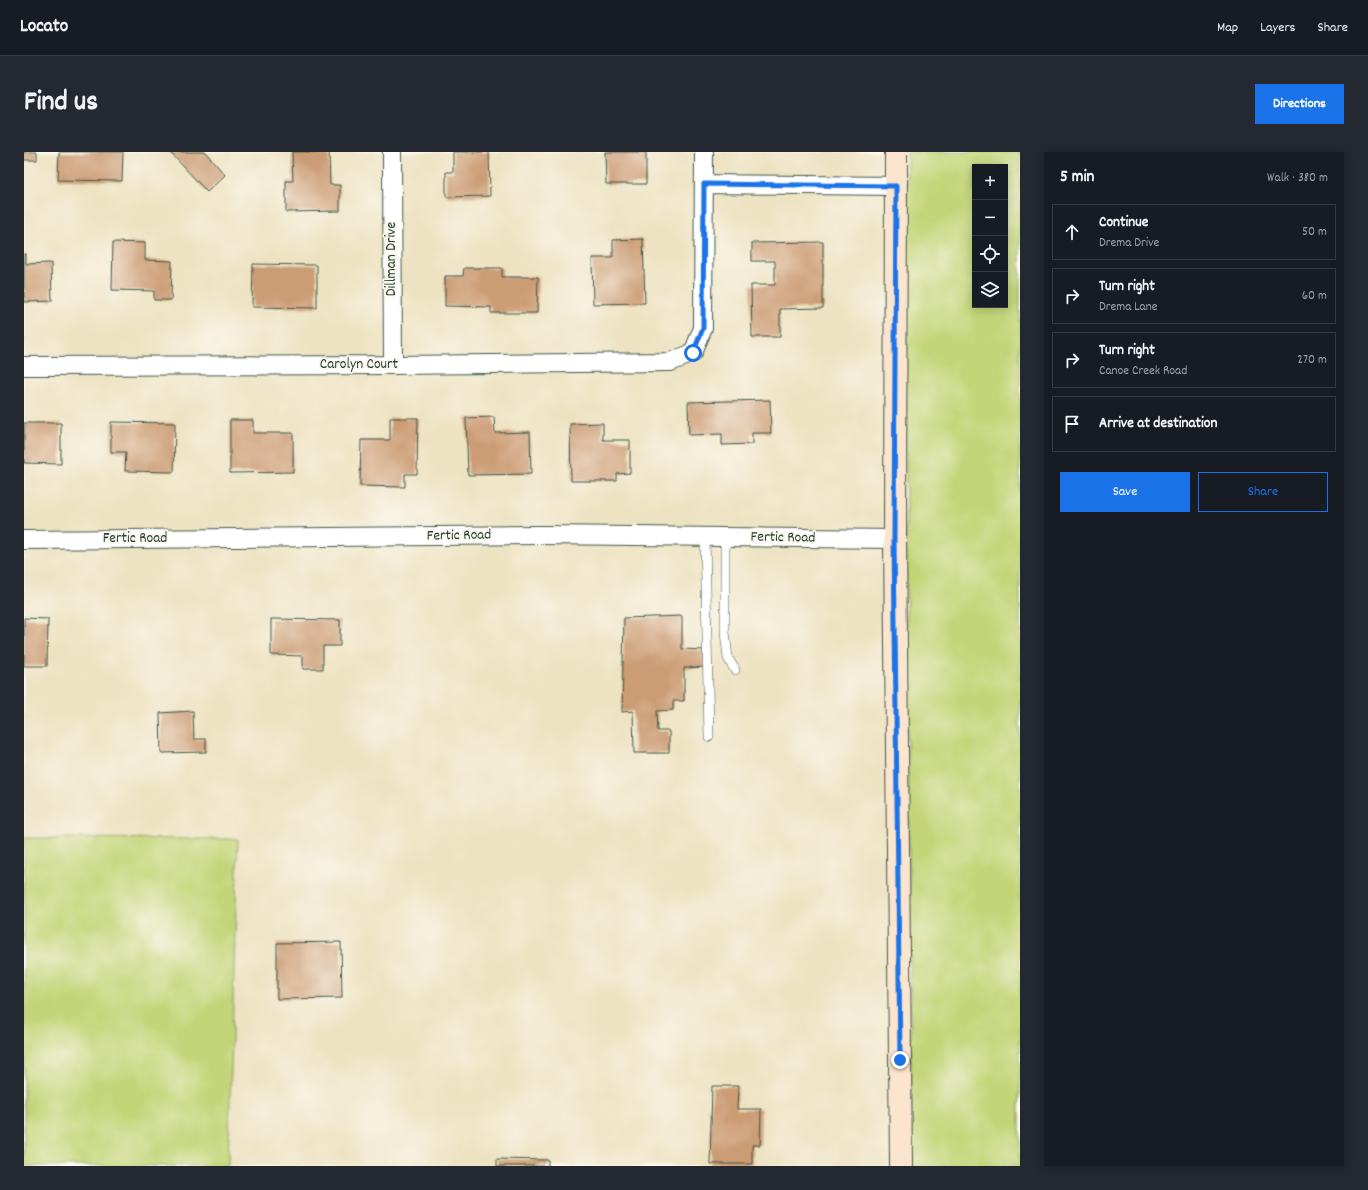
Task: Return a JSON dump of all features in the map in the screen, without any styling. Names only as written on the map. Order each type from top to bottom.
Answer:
[{"type":"main road","points":[[896,152],[894,539],[901,1166]]},
{"type":"street","name":"Dillman Drive","points":[[392,152],[393,365]]},
{"type":"street","points":[[704,152],[704,184],[896,186]]},
{"type":"street","name":"Carolyn Court","points":[[24,366],[393,365],[670,362],[693,353],[703,328],[704,184]]},
{"type":"street","name":"Fertic Road","points":[[24,540],[541,535],[894,539]]},
{"type":"lane","points":[[705,537],[709,737]]},
{"type":"lane","points":[[725,537],[725,632],[728,658],[735,670]]},
{"type":"green space","points":[[907,152],[1020,152],[1020,1166],[912,1166],[906,539]]},
{"type":"green space","points":[[24,838],[238,839],[228,1166],[24,1166]]},
{"type":"building","points":[[24,152],[37,152],[37,160],[24,160]]},
{"type":"building","points":[[59,152],[123,152],[122,181],[58,180]]},
{"type":"building","points":[[170,152],[205,152],[225,175],[207,192]]},
{"type":"building","points":[[292,152],[329,152],[330,185],[340,185],[340,211],[286,212],[286,181],[293,181]]},
{"type":"building","points":[[453,152],[489,152],[490,196],[446,197],[446,172],[453,172]]},
{"type":"building","points":[[605,152],[646,152],[646,184],[606,184]]},
{"type":"building","points":[[643,239],[645,303],[593,304],[592,258],[613,258],[613,240]]},
{"type":"building","points":[[113,242],[145,243],[145,260],[172,261],[171,300],[154,300],[154,291],[112,290]]},
{"type":"building","points":[[823,242],[823,308],[780,309],[780,337],[752,337],[751,285],[775,285],[775,261],[752,261],[752,243]]},
{"type":"building","points":[[24,254],[26,254],[26,264],[51,263],[52,301],[24,302]]},
{"type":"building","points":[[253,264],[317,265],[317,308],[252,307]]},
{"type":"building","points":[[464,268],[502,268],[502,277],[538,277],[537,313],[491,313],[491,307],[445,306],[445,276],[463,276]]},
{"type":"building","points":[[770,400],[771,433],[752,433],[752,444],[722,445],[722,434],[689,435],[688,402]]},
{"type":"building","points":[[494,417],[495,433],[530,432],[531,474],[468,475],[466,418]]},
{"type":"building","points":[[390,418],[418,418],[417,474],[405,474],[405,487],[360,486],[361,440],[390,440]]},
{"type":"building","points":[[230,420],[253,420],[253,433],[293,433],[293,472],[230,473]]},
{"type":"building","points":[[111,422],[175,423],[174,472],[125,471],[126,452],[111,452]]},
{"type":"building","points":[[24,423],[61,423],[61,464],[24,463]]},
{"type":"building","points":[[603,423],[603,440],[630,440],[630,473],[617,474],[617,481],[571,481],[570,424]]},
{"type":"building","points":[[682,616],[682,649],[703,650],[704,667],[684,668],[684,701],[673,701],[673,710],[657,711],[658,731],[669,731],[669,753],[634,753],[633,711],[622,712],[624,618]]},
{"type":"building","points":[[24,618],[48,619],[47,666],[24,666]]},
{"type":"building","points":[[271,619],[340,620],[340,646],[323,646],[323,669],[303,669],[303,656],[271,655]]},
{"type":"building","points":[[193,711],[194,739],[206,739],[206,752],[161,753],[160,713]]},
{"type":"building","points":[[341,942],[342,998],[277,999],[277,943]]},
{"type":"building","points":[[712,1086],[738,1086],[737,1109],[761,1109],[760,1145],[752,1145],[752,1164],[710,1164]]},
{"type":"building","points":[[497,1159],[548,1160],[548,1166],[497,1166]]},
{"type":"route","points":[[693,353],[703,328],[704,184],[896,186],[894,539],[900,1060]]}]
